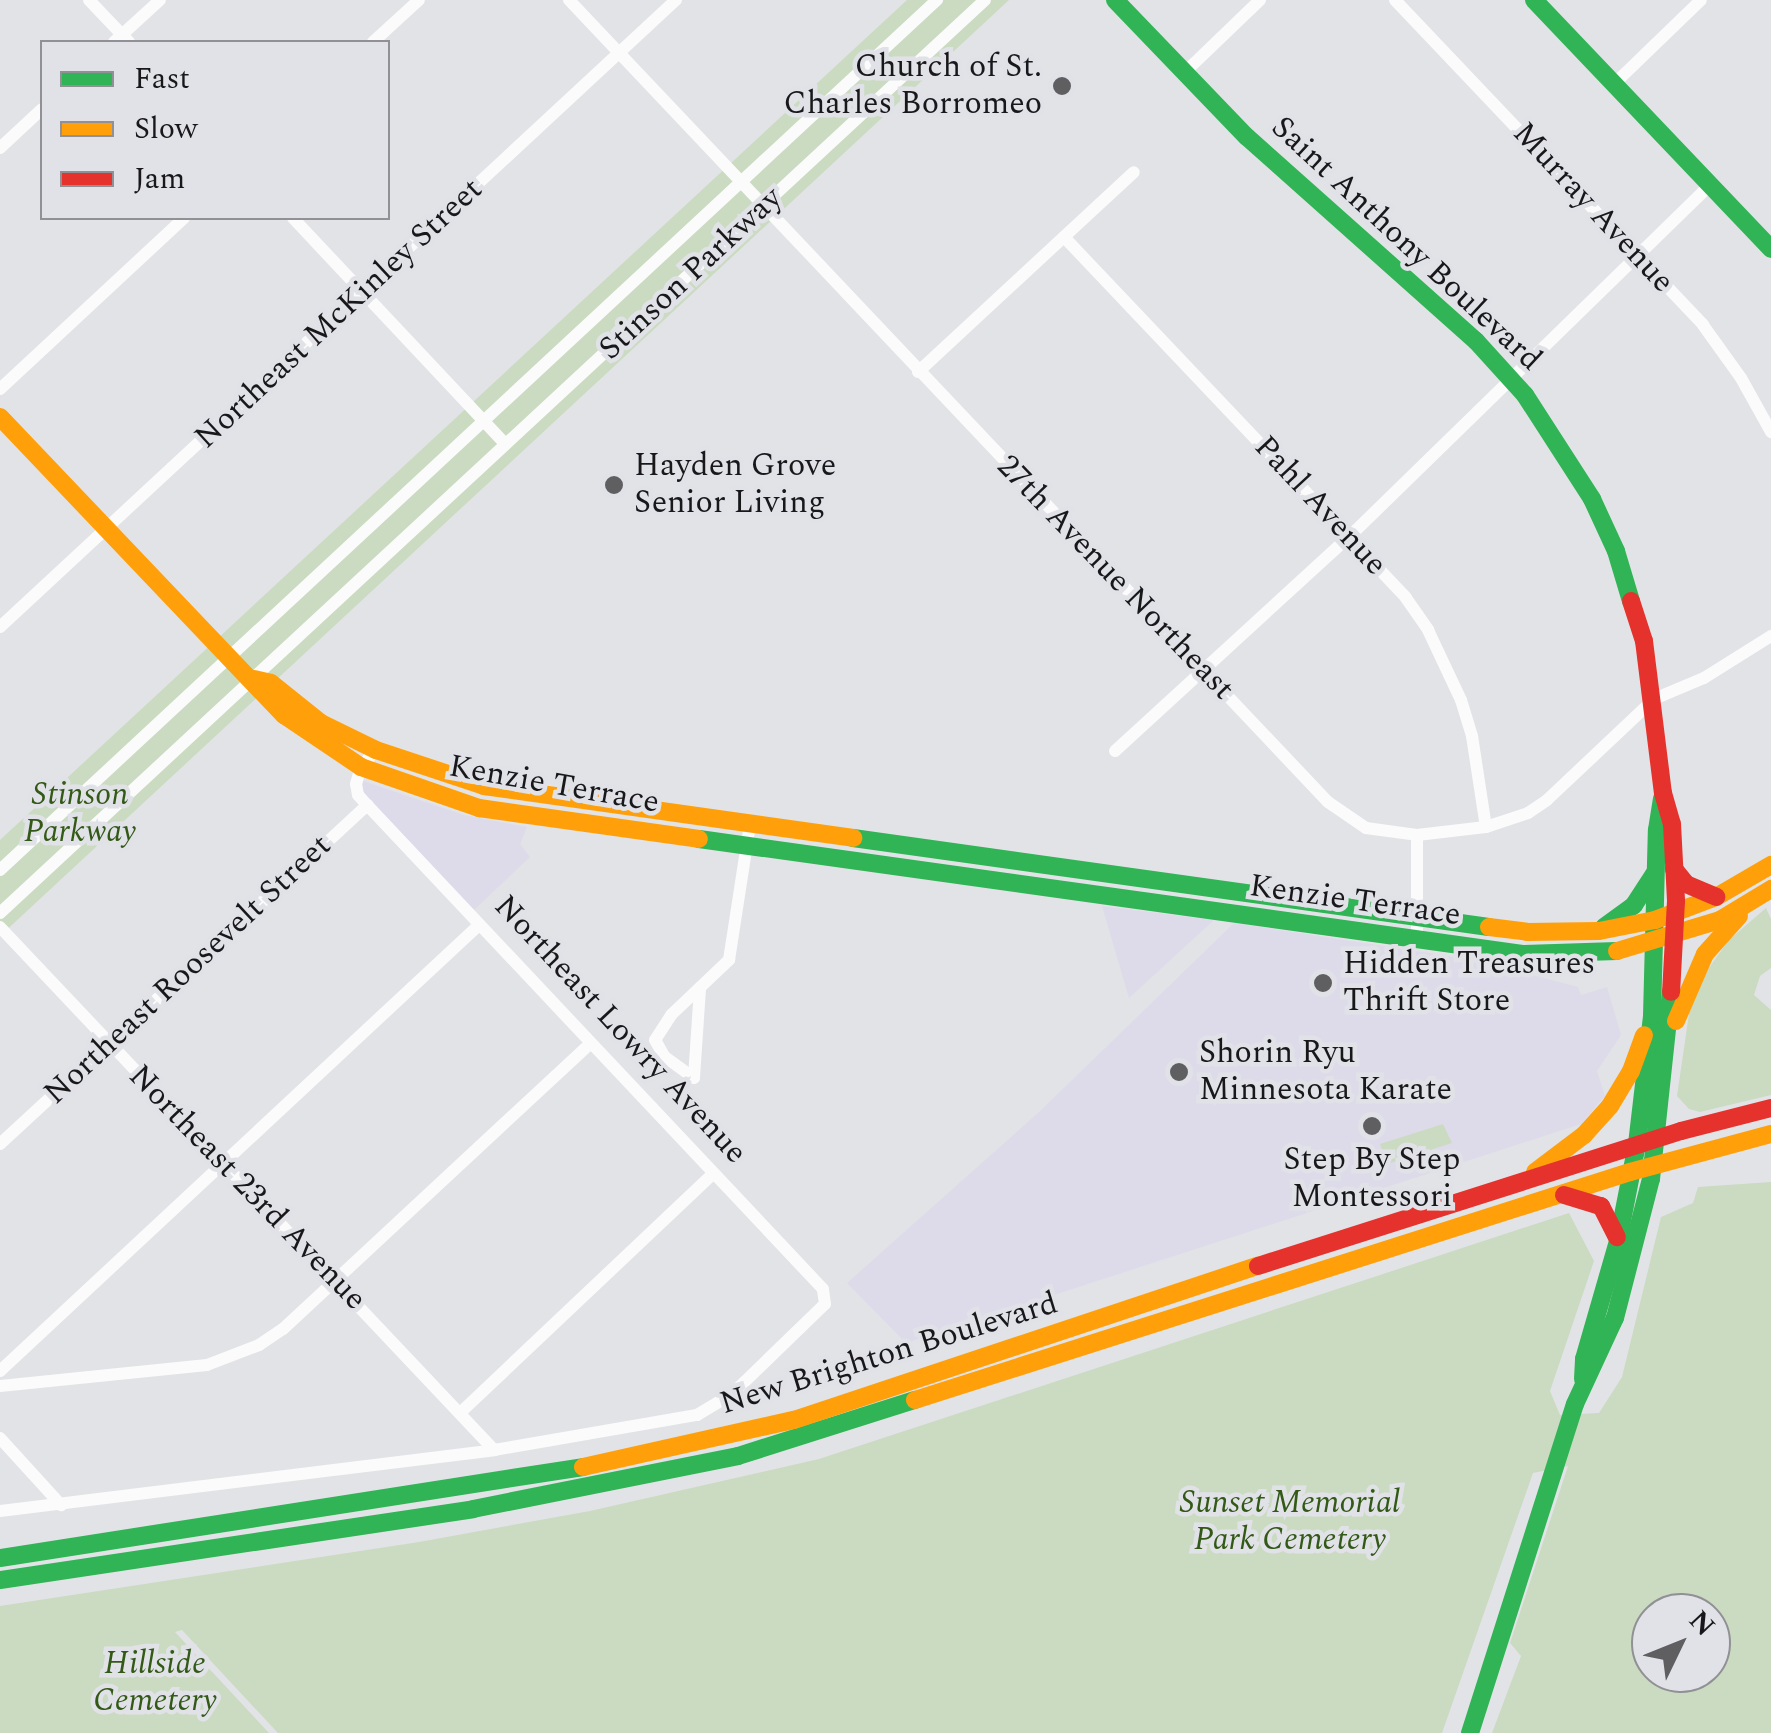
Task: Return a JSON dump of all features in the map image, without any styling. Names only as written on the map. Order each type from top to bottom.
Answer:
[{"type":"main road","name":"Saint Anthony Boulevard","points":[[1114,0],[1183,74],[1307,194],[1476,341],[1510,377],[1568,457],[1609,534],[1634,602],[1654,699],[1663,794],[1672,824],[1665,869],[1668,1047],[1652,1165],[1615,1318],[1574,1404],[1470,1733]]},
{"type":"main road","points":[[1534,0],[1771,249]]},
{"type":"main road","points":[[0,417],[254,679]]},
{"type":"main road","name":"Kenzie Terrace","points":[[254,679],[271,683],[321,723],[376,750],[484,786],[1526,932],[1599,931],[1665,917],[1716,897],[1771,864]]},
{"type":"main road","name":"Kenzie Terrace","points":[[254,679],[259,694],[284,715],[361,766],[479,808],[747,848],[1417,940],[1557,955],[1602,954],[1664,941],[1753,902]]},
{"type":"main road","points":[[1599,931],[1634,905],[1665,869],[1686,884],[1716,897]]},
{"type":"main road","points":[[1668,1047],[1687,988],[1705,954],[1753,902],[1771,889]]},
{"type":"main road","name":"Saint Anthony Boulevard","points":[[1584,1379],[1584,1359],[1618,1241],[1637,1144],[1664,941]]},
{"type":"main road","points":[[1524,1181],[1584,1135],[1610,1106],[1631,1072],[1652,1016]]},
{"type":"main road","name":"New Brighton Boulevard","points":[[0,1558],[652,1455],[794,1420],[1637,1144],[1771,1108]]},
{"type":"main road","name":"New Brighton Boulevard","points":[[0,1580],[473,1509],[738,1456],[1652,1165],[1771,1134]]},
{"type":"main road","points":[[1559,1195],[1601,1206],[1618,1241]]},
{"type":"street","points":[[89,0],[122,40],[160,0]]},
{"type":"street","points":[[375,40],[419,0]]},
{"type":"street","name":"27th Avenue Northeast","points":[[569,0],[762,208],[1346,817],[1366,828],[1416,835],[1506,822],[1547,800],[1654,699]]},
{"type":"street","name":"Northeast McKinley Street","points":[[0,627],[676,0]]},
{"type":"street","name":"Stinson Parkway","points":[[0,870],[937,0]]},
{"type":"street","name":"Stinson Parkway","points":[[0,913],[985,0]]},
{"type":"street","points":[[1183,74],[1260,0]]},
{"type":"street","name":"Murray Avenue","points":[[1394,0],[1702,325],[1741,378],[1771,432]]},
{"type":"street","points":[[1613,85],[1701,0]]},
{"type":"street","points":[[0,148],[40,111]]},
{"type":"street","points":[[918,372],[1134,172]]},
{"type":"street","points":[[1115,751],[1350,536],[1710,185]]},
{"type":"street","points":[[0,389],[182,220]]},
{"type":"street","points":[[294,220],[506,444]]},
{"type":"street","name":"Pahl Avenue","points":[[1064,237],[1406,598],[1446,663],[1472,736],[1486,827]]},
{"type":"street","points":[[1654,699],[1704,678],[1771,636]]},
{"type":"street","points":[[362,800],[361,766],[376,750]]},
{"type":"street","name":"Northeast Lowry Avenue","points":[[362,800],[827,1297],[825,1304],[716,1407]]},
{"type":"street","name":"Northeast Roosevelt Street","points":[[0,1144],[362,800]]},
{"type":"street","points":[[700,989],[698,1074],[694,1078],[664,1056],[655,1040],[672,1014],[729,960],[750,824]]},
{"type":"street","points":[[1416,835],[1417,940]]},
{"type":"street","points":[[0,1371],[480,924]]},
{"type":"street","name":"Northeast 23rd Avenue","points":[[0,928],[494,1450]]},
{"type":"street","points":[[0,1386],[207,1365],[234,1357],[282,1329],[590,1044]]},
{"type":"street","points":[[460,1412],[713,1174]]},
{"type":"street","name":"New Brighton Boulevard","points":[[0,1512],[494,1450],[697,1415],[716,1407]]},
{"type":"street","points":[[0,1438],[61,1505]]},
{"type":"shaded area","points":[[363,781],[464,815],[527,827],[520,844],[530,857],[474,910],[367,797],[361,788]]},
{"type":"shaded area","points":[[1102,906],[1214,920],[1129,998]]},
{"type":"shaded area","points":[[1234,923],[1475,960],[1578,987],[1581,995],[1607,987],[1621,1035],[1597,1071],[1605,1096],[1581,1124],[906,1343],[847,1283],[1038,1113]]},
{"type":"green space","name":"Stinson Parkway","points":[[907,0],[1009,0],[0,936],[0,840]]},
{"type":"green space","points":[[1766,908],[1771,919],[1771,968],[1760,976],[1754,995],[1771,1010],[1771,1095],[1700,1112],[1689,1109],[1677,1096],[1690,1007],[1708,969],[1729,940]]},
{"type":"green space","points":[[1443,1124],[1452,1143],[1387,1164],[1380,1144]]},
{"type":"green space","name":"Sunset Memorial Park Cemetery","points":[[1771,1182],[1771,1733],[1492,1733],[1521,1656],[1510,1643],[1568,1466],[1533,1473],[1442,1733],[278,1733],[182,1630],[175,1632],[269,1733],[0,1733],[0,1606],[419,1542],[590,1511],[819,1459],[1569,1213],[1594,1261],[1550,1391],[1560,1415],[1599,1413],[1622,1377],[1661,1217],[1693,1203],[1698,1187]]},
{"type":"traffic: fast","points":[[1115,0],[1247,137],[1476,341],[1525,395],[1592,499],[1616,551],[1631,601]]},
{"type":"traffic: fast","points":[[1534,0],[1771,249]]},
{"type":"traffic: fast","points":[[1583,1379],[1584,1359],[1618,1241],[1637,1144],[1652,1016],[1657,830],[1662,799]]},
{"type":"traffic: fast","points":[[853,838],[1489,927]]},
{"type":"traffic: fast","points":[[699,839],[1524,954],[1617,951]]},
{"type":"traffic: fast","points":[[1604,927],[1634,905],[1654,874]]},
{"type":"traffic: fast","points":[[1470,1733],[1575,1404],[1615,1318],[1651,1179],[1671,992]]},
{"type":"traffic: fast","points":[[0,1580],[473,1509],[738,1456],[915,1400]]},
{"type":"traffic: fast","points":[[0,1558],[583,1467]]},
{"type":"traffic: slow","points":[[0,417],[284,715],[361,767],[479,808],[699,839]]},
{"type":"traffic: slow","points":[[254,679],[271,683],[321,723],[376,750],[484,786],[853,838]]},
{"type":"traffic: slow","points":[[1489,927],[1527,932],[1599,931],[1655,920],[1716,897],[1771,865]]},
{"type":"traffic: slow","points":[[1617,951],[1720,920],[1771,889]]},
{"type":"traffic: slow","points":[[1676,1021],[1705,954],[1739,916]]},
{"type":"traffic: slow","points":[[1535,1172],[1584,1135],[1610,1106],[1631,1071],[1644,1035]]},
{"type":"traffic: slow","points":[[915,1400],[1630,1172],[1771,1134]]},
{"type":"traffic: slow","points":[[583,1467],[794,1420],[1258,1266]]},
{"type":"traffic: jam","points":[[1631,601],[1644,641],[1663,793],[1672,824],[1676,901],[1671,992]]},
{"type":"traffic: jam","points":[[1674,869],[1686,884],[1716,897]]},
{"type":"traffic: jam","points":[[1258,1266],[1681,1131],[1771,1108]]},
{"type":"traffic: jam","points":[[1564,1195],[1601,1206],[1617,1237]]},
{"type":"place","name":"Church of St. Charles Borromeo","points":[[1062,86]]},
{"type":"place","name":"Hayden Grove Senior Living","points":[[614,485]]},
{"type":"place","name":"Hidden Treasures Thrift Store","points":[[1323,983]]},
{"type":"place","name":"Shorin Ryu Minnesota Karate","points":[[1179,1072]]},
{"type":"place","name":"Step By Step Montessori","points":[[1372,1126]]},
{"type":"park label","name":"Hillside Cemetery","points":[[155,1684]]}]
